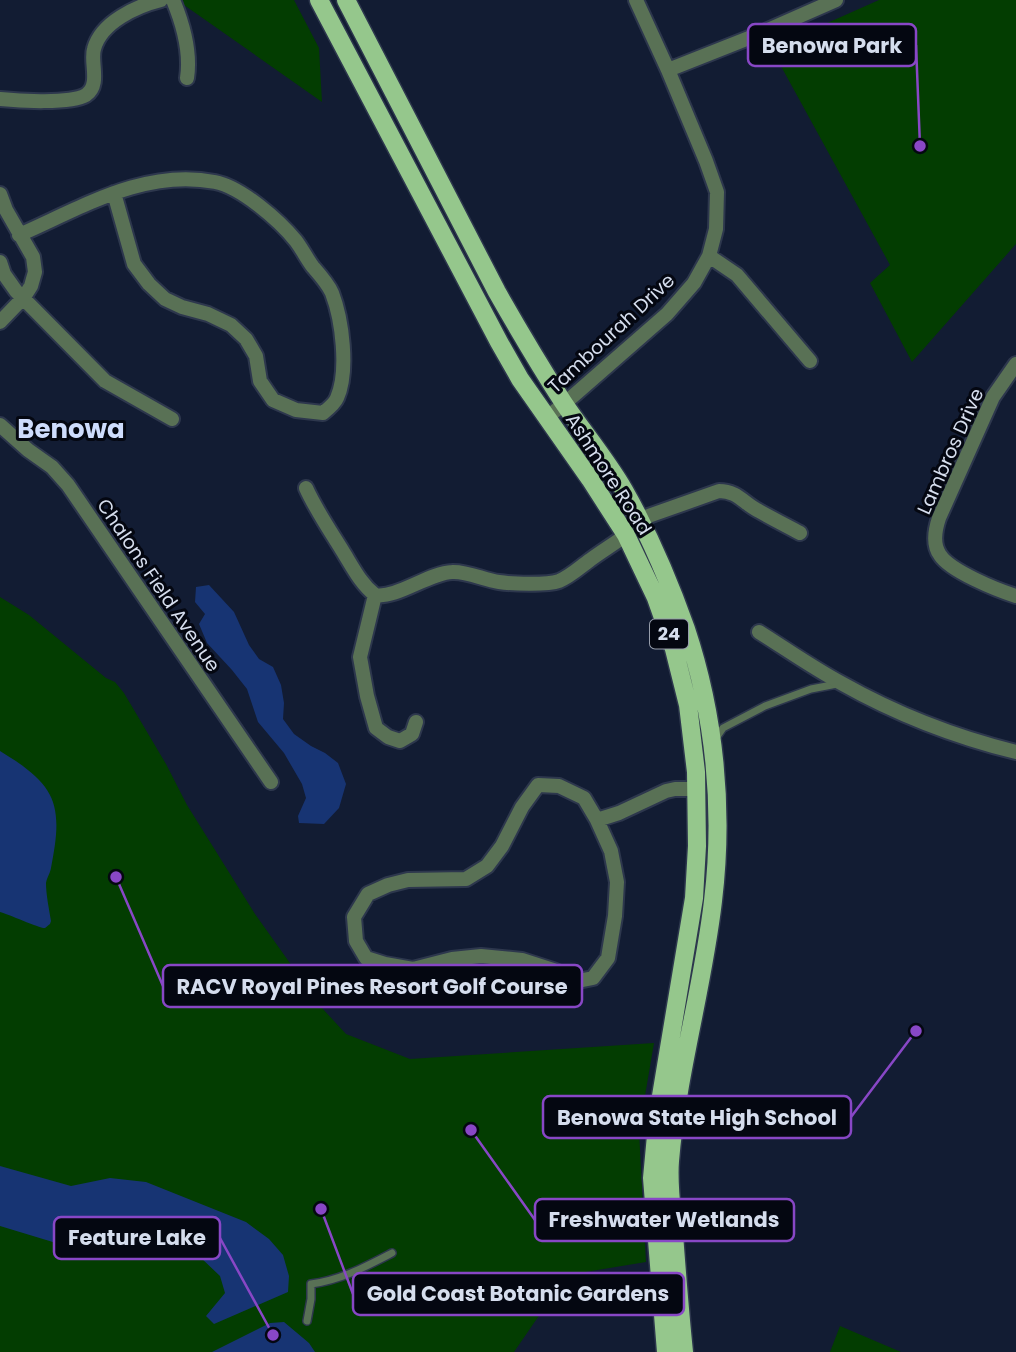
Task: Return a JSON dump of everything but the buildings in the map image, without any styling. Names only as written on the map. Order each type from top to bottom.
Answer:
[{"type":"main road","name":"Ashmore Road","points":[[319,0],[499,342],[546,418],[590,479],[626,536],[656,598],[674,649],[688,705],[696,772],[696,846],[694,898],[658,1114],[652,1178],[666,1352]]},
{"type":"main road","name":"Ashmore Road","points":[[346,0],[519,332],[564,404],[606,461],[640,519],[686,630],[703,691],[712,745],[719,825],[713,901],[669,1164],[684,1352]]},
{"type":"street","points":[[0,99],[33,102],[86,95],[92,88],[94,79],[92,51],[104,30],[140,7],[161,0]]},
{"type":"street","points":[[173,0],[188,52],[187,78]]},
{"type":"street","name":"Tambourah Drive","points":[[546,418],[667,314],[694,283],[709,256],[716,229],[717,192],[668,70],[636,0]]},
{"type":"street","points":[[668,70],[836,0]]},
{"type":"street","points":[[19,234],[114,193],[140,184],[178,178],[218,182],[246,195],[295,239],[331,290],[339,315],[342,353],[342,377],[337,400],[323,413],[296,410],[273,400],[260,382],[256,356],[246,339],[231,325],[164,299],[134,264],[114,193]]},
{"type":"street","points":[[0,194],[6,211],[33,257],[35,272],[32,286],[0,322]]},
{"type":"street","points":[[709,256],[737,275],[810,361]]},
{"type":"street","points":[[0,262],[4,274],[16,291],[105,381],[172,419]]},
{"type":"street","name":"Lambros Drive","points":[[1016,364],[993,397],[934,535],[938,554],[951,567],[1016,596]]},
{"type":"street","name":"Chalons Field Avenue","points":[[0,425],[52,467],[68,485],[271,782]]},
{"type":"street","points":[[306,488],[356,573],[366,588],[375,595],[382,596],[452,572],[509,583],[556,582],[626,536]]},
{"type":"street","points":[[640,519],[719,491],[729,491],[755,509],[800,533]]},
{"type":"street","points":[[375,595],[360,657],[376,728],[388,737],[400,741],[412,734],[416,722]]},
{"type":"street","points":[[759,632],[841,683],[910,717],[975,742],[1016,752]]},
{"type":"street","points":[[537,785],[559,786],[584,798],[597,820],[611,851],[617,883],[608,958],[593,978],[579,981],[522,960],[481,956],[452,959],[413,969],[366,958],[356,941],[354,917],[368,894],[408,880],[466,879],[487,866],[502,846],[537,785]]},
{"type":"street","points":[[597,820],[666,791],[696,789]]},
{"type":"lane","points":[[712,745],[723,728],[765,706],[811,689],[841,683]]},
{"type":"lane","points":[[307,1321],[312,1298],[311,1284],[351,1274],[392,1253]]},
{"type":"green space","points":[[183,0],[294,0],[319,48],[322,102],[184,5]]},
{"type":"green space","points":[[879,0],[1016,0],[1016,244],[912,362],[870,283],[890,265],[771,48]]},
{"type":"green space","points":[[0,597],[29,615],[106,678],[115,682],[124,693],[187,805],[255,914],[322,1008],[346,1034],[410,1059],[654,1043],[639,1131],[646,1262],[567,1275],[514,1352],[0,1352]]},
{"type":"green space","points":[[840,1326],[901,1352],[830,1352]]},
{"type":"water","points":[[209,585],[234,612],[249,645],[259,659],[273,667],[281,685],[283,719],[294,734],[338,763],[346,784],[339,808],[324,824],[299,823],[298,816],[306,798],[302,784],[284,753],[258,722],[247,689],[207,643],[199,624],[205,614],[195,602],[196,587]]},
{"type":"water","points":[[0,751],[33,774],[44,786],[55,811],[55,846],[46,883],[51,921],[45,928],[0,912]]},
{"type":"water","points":[[0,1166],[71,1186],[110,1178],[146,1182],[246,1222],[269,1239],[283,1255],[289,1276],[288,1292],[214,1324],[206,1316],[225,1293],[220,1276],[199,1256],[152,1257],[66,1246],[0,1226]]},
{"type":"water","points":[[284,1322],[309,1343],[315,1352],[212,1352],[270,1323]]},
{"type":"place","name":"Benowa Park","points":[[920,146]]},
{"type":"place","name":"RACV Royal Pines Resort Golf Course","points":[[116,877]]},
{"type":"place","name":"Benowa State High School","points":[[916,1031]]},
{"type":"place","name":"Freshwater Wetlands","points":[[471,1130]]},
{"type":"place","name":"Gold Coast Botanic Gardens","points":[[321,1209]]},
{"type":"place","name":"Feature Lake","points":[[273,1335]]},
{"type":"district","name":"Benowa","points":[[71,429]]}]
